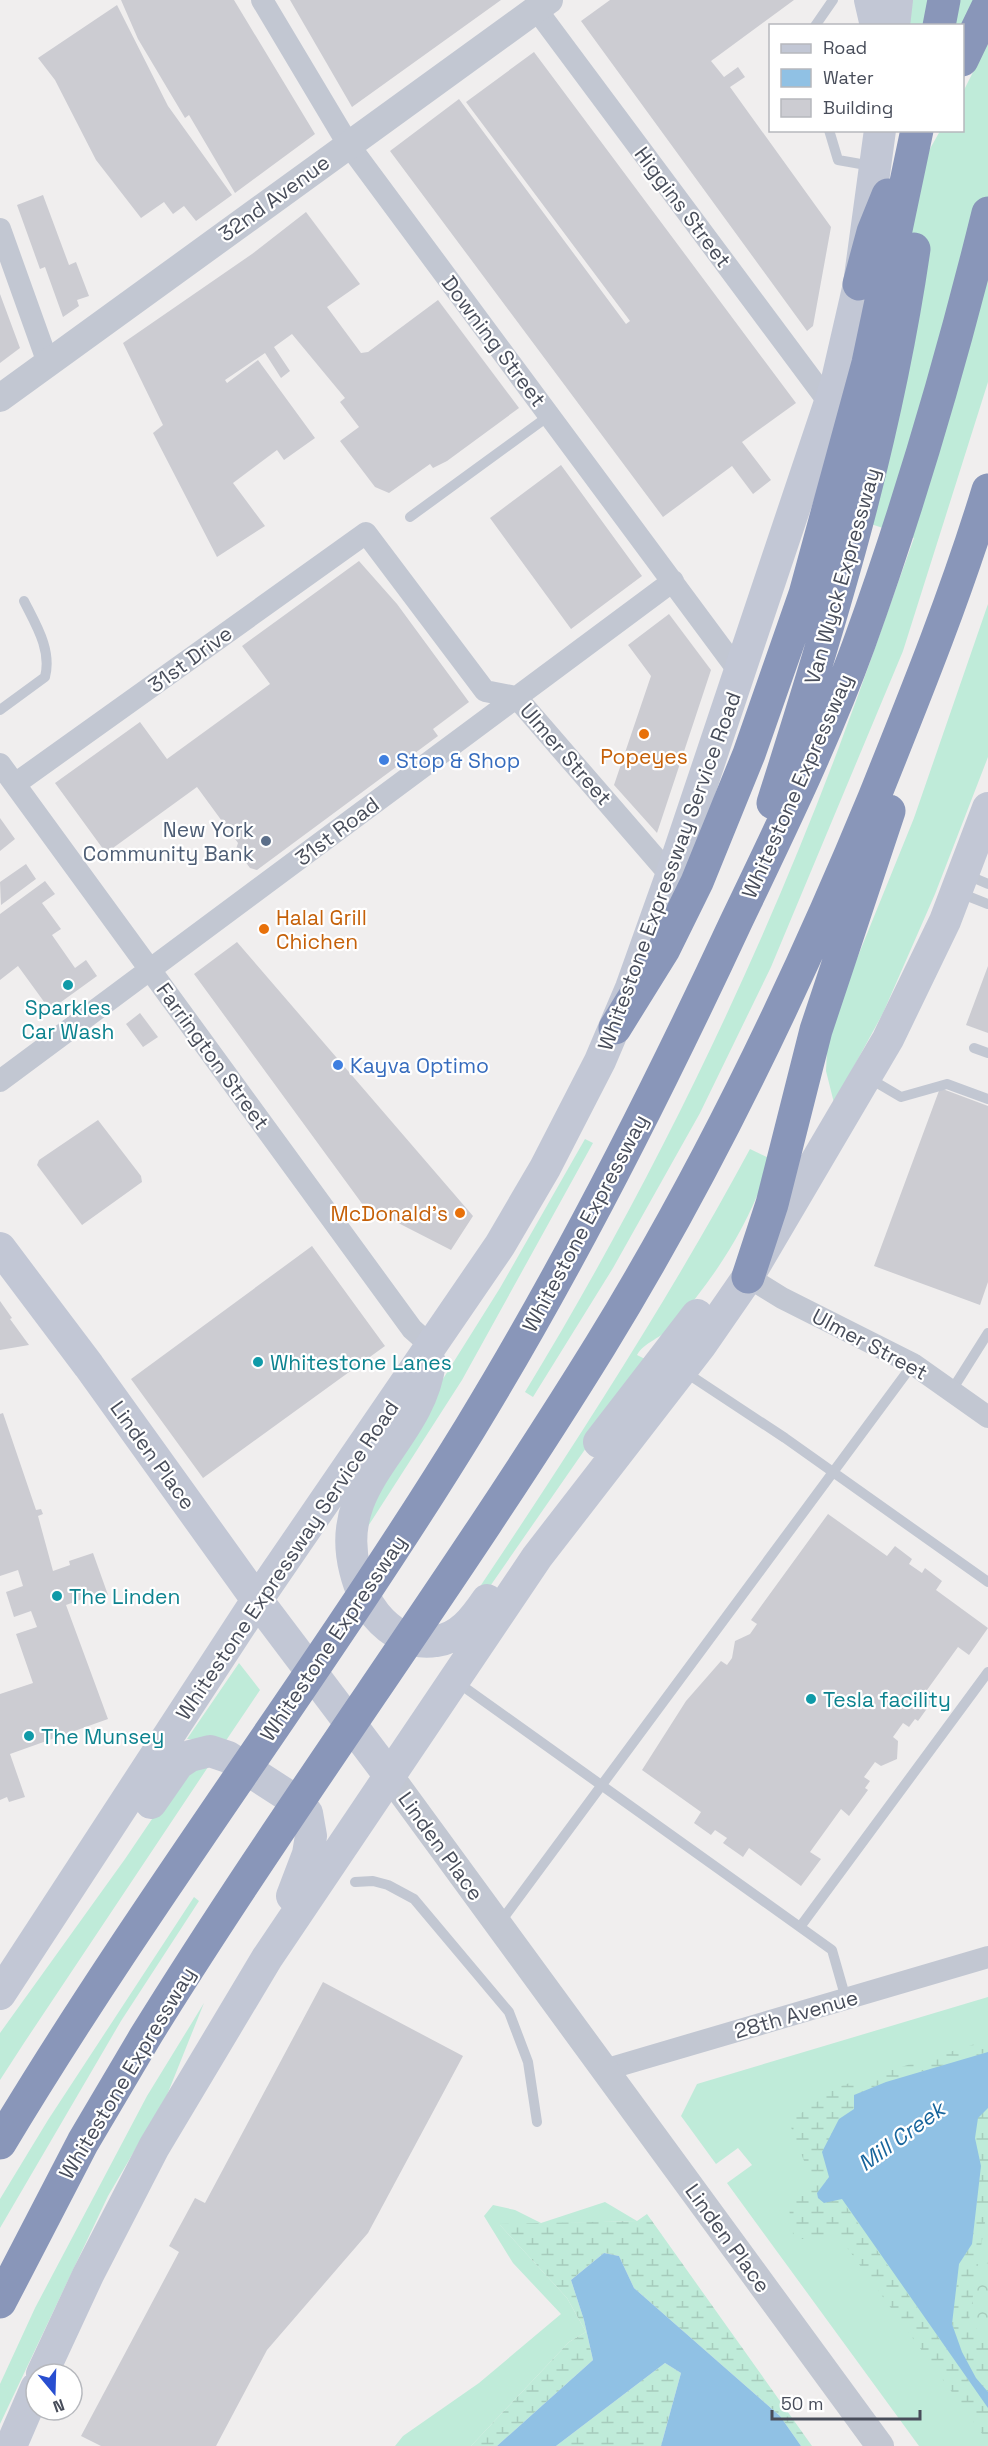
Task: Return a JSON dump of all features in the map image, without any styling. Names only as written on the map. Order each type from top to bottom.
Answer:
[{"type":"highway","points":[[941,24],[945,0]]},
{"type":"highway","points":[[964,58],[988,6]]},
{"type":"highway","points":[[615,1028],[676,926],[723,821],[788,645],[845,515],[874,339],[917,132]]},
{"type":"highway","points":[[859,284],[884,204],[923,132]]},
{"type":"highway","name":"Van Wyck Expressway","points":[[697,1007],[761,839],[820,656],[845,515],[900,334],[930,132]]},
{"type":"highway","name":"Whitestone Expressway","points":[[0,2142],[449,1462],[581,1235],[697,1007],[818,745],[859,644],[927,440],[988,213]]},
{"type":"highway","name":"Whitestone Expressway","points":[[0,2302],[79,2150],[145,2037],[210,1934],[560,1409],[629,1298],[689,1193],[751,1072],[818,930],[916,695],[967,557],[988,490]]},
{"type":"highway","points":[[748,1277],[772,1204],[816,1029],[869,875],[967,557]]},
{"type":"main road","points":[[870,0],[876,24]]},
{"type":"main road","points":[[894,24],[897,0]]},
{"type":"main road","name":"Whitestone Expressway Service Road","points":[[1,1990],[56,1910],[257,1600],[486,1266],[531,1193],[585,1092],[615,1028],[671,876],[830,404],[859,284],[880,132]]},
{"type":"main road","points":[[48,2362],[88,2275],[154,2147],[267,1958],[388,1775],[537,1557],[681,1370],[748,1277],[867,1077],[969,883],[988,808]]},
{"type":"main road","name":"Linden Place","points":[[0,1248],[388,1775]]},
{"type":"main road","points":[[430,1345],[428,1375],[422,1395],[357,1502],[350,1535],[356,1572],[368,1605],[394,1632],[408,1639],[423,1642],[450,1637],[470,1624],[629,1401],[696,1316],[713,1299],[748,1277]]},
{"type":"main road","points":[[56,1910],[125,1838],[178,1764],[197,1753],[216,1752],[296,1801],[310,1820],[311,1836],[308,1854],[267,1958]]},
{"type":"main road","points":[[11,2446],[24,2416]]},
{"type":"street","name":"Downing Street","points":[[262,0],[348,144],[740,673]]},
{"type":"street","name":"32nd Avenue","points":[[0,398],[542,4]]},
{"type":"street","name":"Higgins Street","points":[[542,4],[830,404]]},
{"type":"street","points":[[0,230],[48,363]]},
{"type":"street","name":"Ulmer Street","points":[[366,533],[485,691],[516,697],[671,876]]},
{"type":"street","name":"31st Drive","points":[[15,784],[366,533]]},
{"type":"street","name":"31st Road","points":[[0,1082],[673,581]]},
{"type":"street","name":"Farrington Street","points":[[0,764],[405,1320],[430,1345]]},
{"type":"street","name":"Ulmer Street","points":[[748,1277],[782,1298],[913,1364],[988,1417]]},
{"type":"street","name":"Linden Place","points":[[388,1775],[880,2446]]},
{"type":"street","name":"28th Avenue","points":[[604,2070],[988,1958]]},
{"type":"lane","points":[[816,24],[833,0]]},
{"type":"lane","points":[[830,132],[838,160],[875,166]]},
{"type":"lane","points":[[410,517],[550,416]]},
{"type":"lane","points":[[0,710],[45,677],[49,662],[39,630],[24,601]]},
{"type":"lane","points":[[969,883],[988,904]]},
{"type":"lane","points":[[974,1048],[988,1053]]},
{"type":"lane","points":[[867,1077],[901,1097],[947,1084],[988,1099]]},
{"type":"lane","points":[[952,1390],[988,1334]]},
{"type":"lane","points":[[498,1925],[913,1364]]},
{"type":"lane","points":[[681,1370],[988,1582]]},
{"type":"lane","points":[[800,1927],[988,1672]]},
{"type":"lane","points":[[454,1679],[832,1950],[846,2000]]},
{"type":"lane","points":[[355,1882],[373,1881],[388,1885],[414,1899],[509,2012],[528,2062],[537,2122]]},
{"type":"green space","points":[[906,0],[977,0],[963,24],[904,24]]},
{"type":"green space","points":[[988,42],[988,382],[903,651],[771,967],[700,1113],[613,1268],[533,1397],[525,1392],[615,1237],[657,1157],[697,1077],[772,913],[839,747],[914,538],[818,507],[909,186],[939,132],[964,132],[964,90]]},
{"type":"green space","points":[[988,604],[988,757],[935,894],[883,1013],[834,1103],[826,1071],[828,1030],[914,818]]},
{"type":"green space","points":[[585,1139],[593,1143],[462,1380],[356,1545],[374,1489],[500,1288]]},
{"type":"green space","points":[[750,1149],[771,1159],[753,1205],[718,1268],[672,1326],[637,1355],[647,1360],[468,1618],[451,1630],[644,1333]]},
{"type":"green space","points":[[239,1663],[260,1690],[225,1742],[187,1739]]},
{"type":"green space","points":[[210,1764],[0,2080],[0,2033],[173,1788],[187,1773]]},
{"type":"green space","points":[[194,1897],[199,1901],[121,2021],[0,2228],[0,2199],[48,2120]]},
{"type":"green space","points":[[988,1997],[988,2446],[919,2446],[727,2183],[752,2165],[738,2148],[716,2164],[681,2116],[697,2084]]},
{"type":"green space","points":[[204,2003],[167,2095],[108,2196],[29,2362],[24,2362],[24,2373],[0,2424],[0,2384],[35,2308],[147,2096]]},
{"type":"green space","points":[[988,2040],[988,2052],[886,2082],[854,2095],[854,2109],[839,2119],[841,2199],[988,2408],[988,2442],[838,2235],[802,2239],[793,2234],[789,2209],[811,2179],[789,2122],[837,2087]]},
{"type":"green space","points":[[988,2108],[988,2204],[969,2320],[988,2342],[988,2392],[976,2378],[962,2352],[952,2324],[959,2264],[972,2244],[981,2166],[975,2138],[978,2117]]},
{"type":"green space","points":[[605,2202],[637,2221],[500,2225],[567,2298],[586,2332],[569,2342],[471,2446],[395,2446],[403,2436],[479,2383],[561,2314],[513,2263],[484,2216],[493,2205],[515,2210],[541,2223]]},
{"type":"green space","points":[[647,2214],[812,2446],[801,2446],[780,2416],[634,2288],[619,2256],[604,2253],[571,2280],[584,2320],[593,2360],[497,2446],[471,2446],[569,2342],[586,2332],[567,2298],[499,2224],[637,2221]]},
{"type":"green space","points":[[988,2262],[988,2342],[969,2320],[976,2278]]},
{"type":"green space","points":[[665,2363],[681,2373],[661,2446],[556,2446]]},
{"type":"water","name":"Mill Creek","points":[[988,2052],[988,2108],[978,2118],[975,2138],[981,2166],[972,2244],[959,2264],[952,2324],[962,2352],[976,2378],[988,2392],[988,2408],[842,2199],[824,2203],[818,2198],[817,2193],[829,2177],[822,2152],[839,2119],[854,2109],[854,2095],[886,2082]]},
{"type":"water","points":[[604,2253],[619,2256],[634,2288],[780,2416],[801,2446],[661,2446],[681,2373],[665,2363],[556,2446],[497,2446],[593,2360],[584,2320],[571,2280]]},
{"type":"building","points":[[121,0],[234,0],[315,134],[235,193],[189,115],[185,118],[138,39]]},
{"type":"building","points":[[290,0],[501,0],[352,107]]},
{"type":"building","points":[[610,0],[794,0],[711,61],[724,77],[738,67],[745,77],[730,87],[831,227],[813,326],[807,331],[581,21]]},
{"type":"building","points":[[117,5],[168,106],[232,195],[196,221],[184,206],[173,214],[164,202],[141,218],[96,160],[55,80],[38,58]]},
{"type":"building","points":[[534,52],[796,403],[742,442],[771,480],[753,494],[732,466],[663,517],[390,151],[459,99],[626,324],[630,321],[466,102]]},
{"type":"building","points":[[43,195],[69,265],[76,262],[89,296],[77,300],[79,306],[63,317],[45,267],[40,269],[17,205]]},
{"type":"building","points":[[306,212],[360,284],[327,307],[361,353],[368,352],[438,300],[519,408],[447,461],[433,468],[430,464],[389,493],[375,487],[340,441],[359,427],[340,402],[345,398],[292,334],[274,347],[290,371],[281,378],[265,353],[225,380],[227,383],[258,360],[315,438],[284,460],[277,450],[233,483],[265,526],[217,557],[153,433],[163,425],[123,343],[252,254]]},
{"type":"building","points":[[0,294],[20,348],[0,363]]},
{"type":"building","points":[[561,465],[642,576],[571,629],[490,518]]},
{"type":"building","points":[[359,561],[397,604],[469,702],[433,729],[438,736],[257,870],[250,868],[236,849],[238,843],[197,787],[106,853],[55,783],[140,722],[167,759],[270,684],[242,646]]},
{"type":"building","points":[[669,614],[711,670],[657,833],[614,785],[651,676],[628,645]]},
{"type":"building","points":[[0,818],[15,839],[0,851]]},
{"type":"building","points":[[26,864],[36,879],[1,905],[0,882]]},
{"type":"building","points":[[45,881],[55,894],[42,903],[61,929],[52,935],[75,968],[86,960],[97,976],[50,1010],[18,966],[0,980],[0,914]]},
{"type":"building","points":[[237,942],[473,1216],[451,1250],[363,1205],[194,974]]},
{"type":"building","points":[[988,966],[988,1033],[966,1025]]},
{"type":"building","points":[[140,1013],[158,1037],[143,1047],[126,1024]]},
{"type":"building","points":[[940,1088],[988,1106],[988,1282],[980,1305],[874,1266]]},
{"type":"building","points":[[98,1120],[141,1176],[142,1182],[82,1225],[37,1165],[39,1160]]},
{"type":"building","name":"Whitestone Lanes","points":[[312,1246],[385,1346],[203,1478],[131,1379]]},
{"type":"building","points":[[0,1301],[12,1318],[10,1319],[29,1345],[0,1350]]},
{"type":"building","points":[[3,1413],[36,1510],[41,1509],[43,1514],[38,1516],[53,1571],[70,1565],[69,1561],[93,1553],[108,1595],[92,1601],[91,1596],[66,1605],[108,1719],[10,1754],[25,1797],[9,1802],[7,1797],[0,1800],[0,1694],[33,1683],[16,1634],[37,1627],[31,1611],[14,1617],[6,1592],[23,1586],[18,1570],[0,1576],[0,1414]]},
{"type":"building","name":"Tesla facility","points":[[828,1514],[887,1556],[895,1546],[912,1559],[909,1564],[922,1573],[925,1568],[942,1581],[936,1590],[988,1628],[969,1655],[958,1647],[927,1690],[936,1696],[918,1721],[915,1719],[909,1727],[903,1723],[893,1737],[898,1741],[897,1759],[881,1766],[875,1762],[864,1777],[870,1781],[865,1788],[868,1790],[849,1816],[841,1809],[810,1852],[821,1859],[801,1886],[749,1848],[743,1857],[723,1843],[727,1838],[715,1830],[711,1835],[694,1823],[701,1812],[642,1770],[686,1701],[721,1661],[727,1665],[732,1658],[735,1641],[750,1634],[757,1624],[751,1620]]},
{"type":"building","points":[[323,1982],[463,2056],[368,2233],[267,2350],[216,2446],[101,2446],[81,2436],[179,2252],[169,2246],[195,2198],[205,2203]]},
{"type":"place","name":"Popeyes","points":[[644,734]]},
{"type":"place","name":"Stop & Shop","points":[[384,760]]},
{"type":"place","name":"New York Community Bank","points":[[266,841]]},
{"type":"place","name":"Halal Grill Chichen","points":[[264,929]]},
{"type":"place","name":"Sparkles Car Wash","points":[[68,985]]},
{"type":"place","name":"Kayva Optimo","points":[[338,1065]]},
{"type":"place","name":"McDonald's","points":[[460,1213]]},
{"type":"place","name":"Whitestone Lanes","points":[[258,1362]]},
{"type":"place","name":"The Linden","points":[[57,1596]]},
{"type":"place","name":"Tesla facility","points":[[811,1699]]},
{"type":"place","name":"The Munsey","points":[[29,1736]]}]
